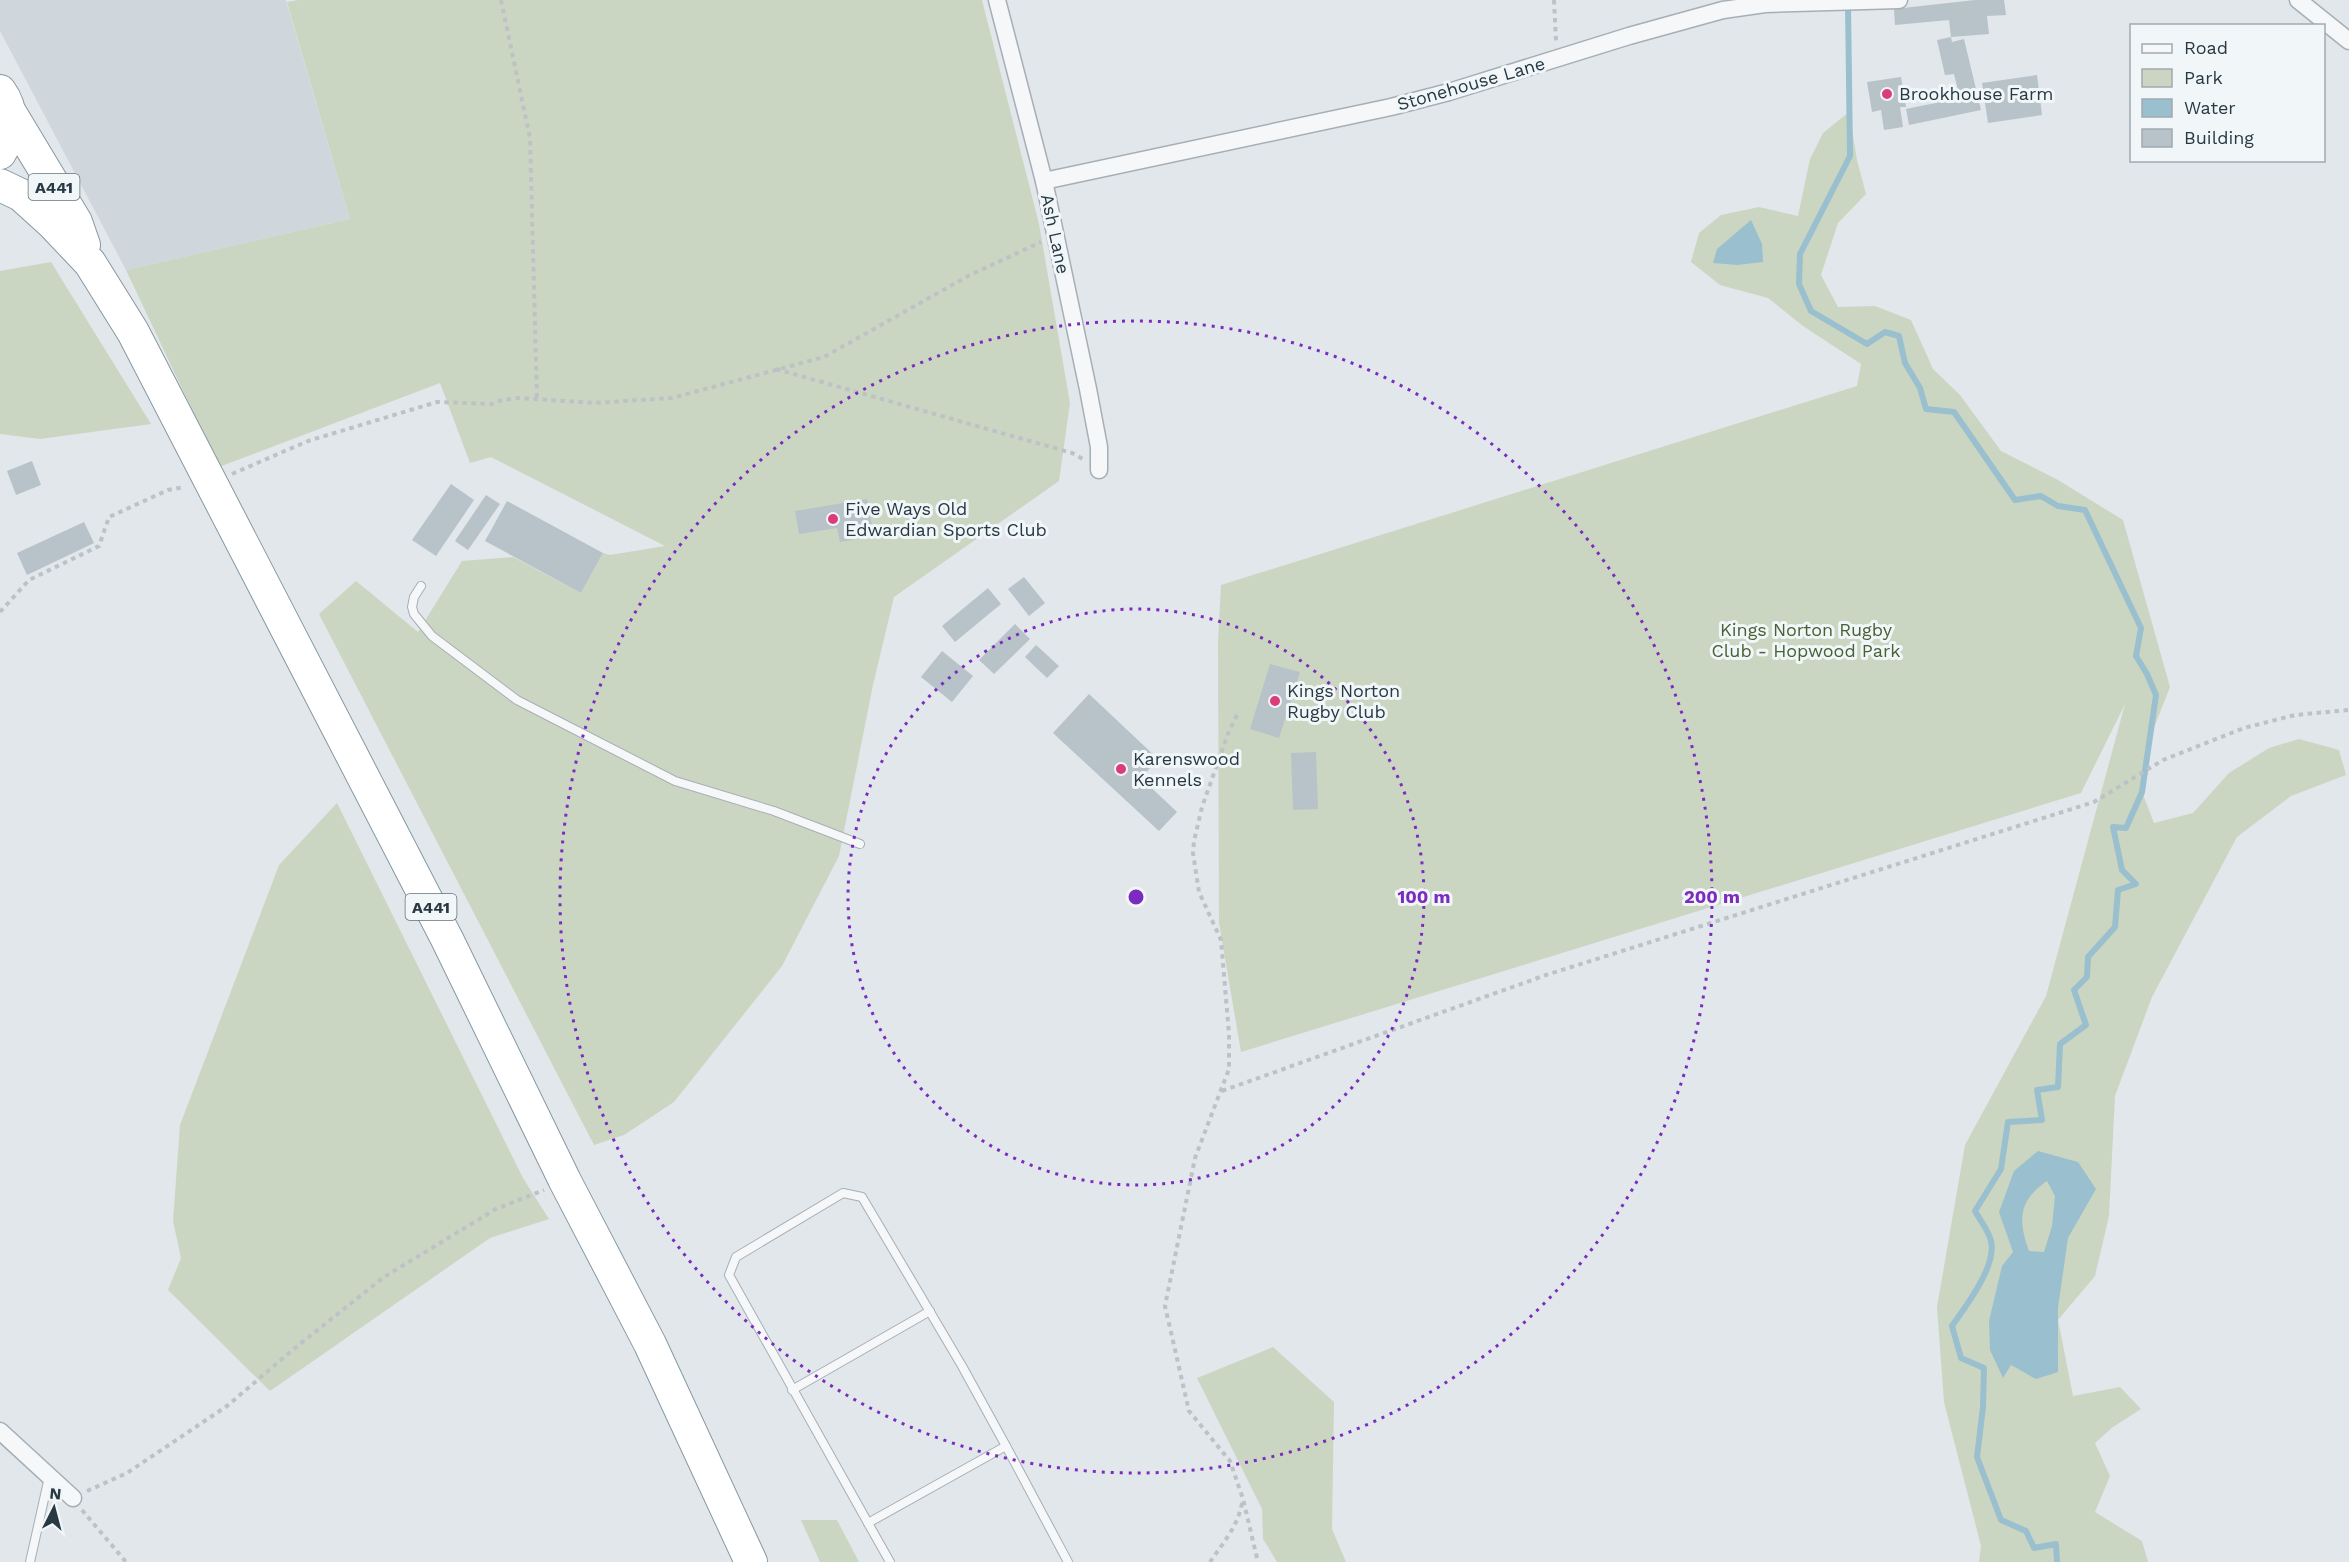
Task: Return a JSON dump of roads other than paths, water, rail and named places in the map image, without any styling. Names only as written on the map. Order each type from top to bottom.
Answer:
[{"type":"highway","points":[[0,153],[9,134],[5,102]]},
{"type":"highway","name":"A441","points":[[5,102],[76,222],[90,263]]},
{"type":"highway","name":"A441","points":[[0,185],[21,195],[53,224],[90,263],[133,332],[447,939],[565,1181],[650,1344],[751,1562]]},
{"type":"street","name":"Ash Lane","points":[[997,0],[1044,181],[1088,389],[1099,447],[1099,470]]},
{"type":"street","name":"Stonehouse Lane","points":[[1044,181],[1391,107],[1449,92],[1723,10],[1765,4],[1899,0]]},
{"type":"street","points":[[2298,0],[2349,41]]},
{"type":"street","points":[[0,1431],[73,1498]]},
{"type":"lane","points":[[421,586],[414,597],[412,606],[414,614],[432,636],[517,700],[675,781],[774,811],[860,844]]},
{"type":"lane","points":[[890,1562],[729,1275],[736,1257],[843,1193],[862,1197],[930,1311],[1068,1562]]},
{"type":"lane","points":[[792,1390],[930,1311]]},
{"type":"lane","points":[[868,1523],[1006,1446]]},
{"type":"lane","points":[[30,1562],[49,1477]]},
{"type":"water","points":[[1751,220],[1762,244],[1763,262],[1737,265],[1713,263],[1717,249]]},
{"type":"water","points":[[2038,1151],[2078,1162],[2096,1189],[2068,1238],[2058,1308],[2058,1372],[2036,1379],[2011,1365],[2003,1378],[1990,1350],[1989,1321],[2002,1266],[2013,1252],[1999,1212],[2014,1171]],"holes":[[[2047,1181],[2055,1196],[2052,1226],[2044,1252],[2029,1251],[2022,1221],[2026,1204],[2037,1188]]]},
{"type":"waterway","points":[[1848,4],[1850,156],[1800,254],[1799,284],[1811,311],[1867,344],[1885,332],[1899,336],[1905,363],[1920,388],[1926,409],[1954,412],[2015,500],[2041,496],[2058,506],[2085,510],[2141,628],[2136,656],[2156,695],[2142,792],[2126,828],[2113,827],[2122,870],[2136,884],[2118,890],[2115,927],[2088,957],[2087,977],[2074,990],[2086,1025],[2060,1044],[2058,1087],[2037,1090],[2042,1120],[2008,1122],[2001,1169],[1975,1211],[1990,1237],[1992,1251],[1989,1262],[1979,1285],[1952,1326],[1961,1358],[1984,1368],[1983,1407],[1977,1457],[2001,1520],[2026,1531],[2034,1548],[2056,1544],[2057,1562]]},
{"type":"place","name":"Brookhouse Farm","points":[[1887,94]]},
{"type":"place","name":"Five Ways Old Edwardian Sports Club","points":[[833,519]]},
{"type":"place","name":"Kings Norton Rugby Club","points":[[1275,701]]},
{"type":"place","name":"Karenswood Kennels","points":[[1121,769]]},
{"type":"park label","name":"Kings Norton Rugby Club - Hopwood Park","points":[[1806,640]]}]
